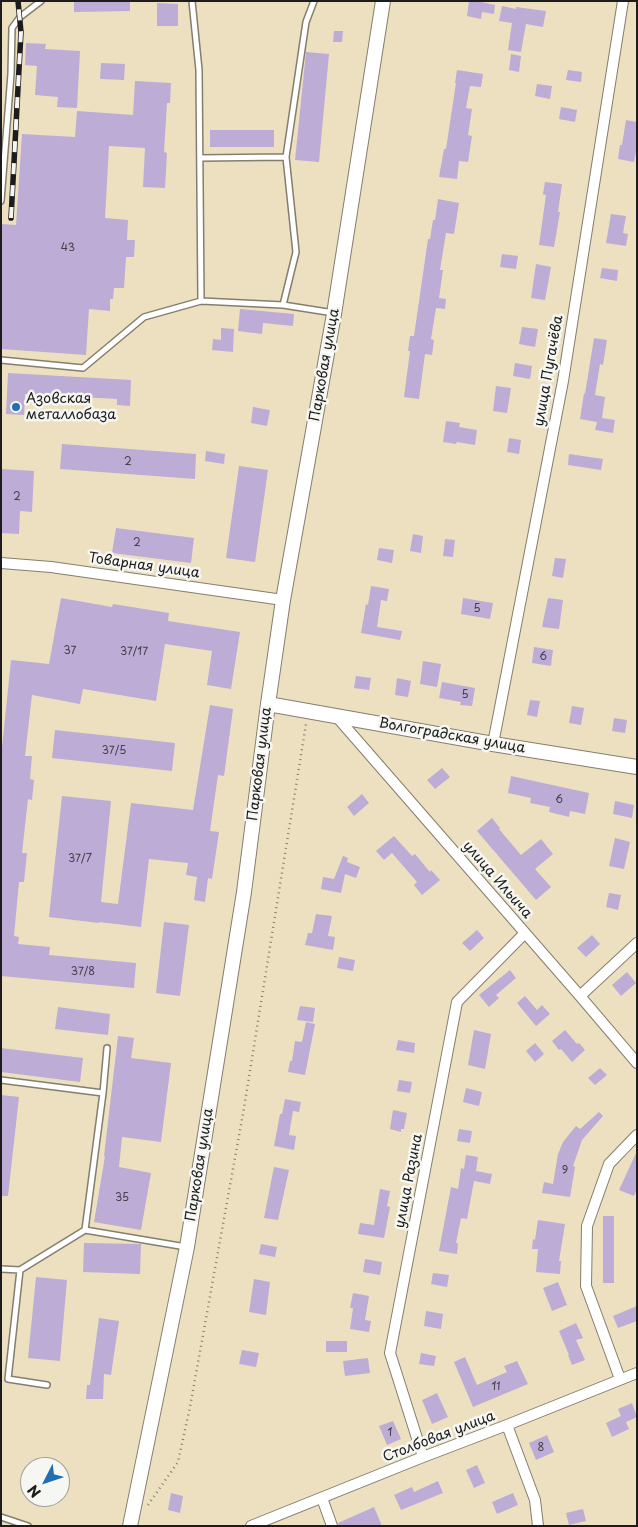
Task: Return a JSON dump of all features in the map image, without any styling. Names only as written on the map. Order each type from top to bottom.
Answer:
[{"type":"main road","name":"Парковая улица","points":[[130,1526],[187,1247],[244,892],[283,600],[334,314],[383,1]]},
{"type":"main road","name":"Волгоградская улица","points":[[268,704],[493,744],[637,767]]},
{"type":"street","name":"улица Пугачёва","points":[[493,744],[563,381],[622,1]]},
{"type":"street","name":"Товарная улица","points":[[1,563],[51,567],[283,600]]},
{"type":"street","name":"улица Ильича","points":[[336,716],[637,1063]]},
{"type":"street","name":"улица Разина","points":[[423,1457],[390,1353],[457,1002],[525,933]]},
{"type":"street","points":[[580,996],[637,943]]},
{"type":"street","points":[[620,1379],[586,1286],[587,1226],[609,1164],[637,1135]]},
{"type":"street","name":"Столбовая улица","points":[[251,1526],[637,1373]]},
{"type":"street","points":[[508,1425],[535,1500],[538,1526]]},
{"type":"street","points":[[322,1498],[332,1526]]},
{"type":"lane","points":[[1,201],[11,74],[12,28],[20,17],[41,1]]},
{"type":"lane","points":[[192,1],[199,70],[202,301]]},
{"type":"lane","points":[[282,305],[296,252],[286,157],[306,22],[314,1]]},
{"type":"lane","points":[[200,158],[286,157]]},
{"type":"lane","points":[[1,360],[83,368],[144,317],[202,301],[282,305],[334,314]]},
{"type":"lane","points":[[85,1230],[107,1048]]},
{"type":"lane","points":[[1,1080],[103,1093]]},
{"type":"lane","points":[[1,1269],[20,1270],[85,1230],[187,1247]]},
{"type":"lane","points":[[20,1270],[8,1379],[47,1384]]},
{"type":"lane","points":[[1,1518],[28,1526]]},
{"type":"path","points":[[134,1506],[145,1509],[178,1462],[190,1407],[244,1108],[308,710]]},
{"type":"building","points":[[74,1],[130,1],[130,11],[74,12]]},
{"type":"building","points":[[469,1],[495,5],[494,14],[482,12],[481,19],[467,16]]},
{"type":"building","points":[[157,3],[178,4],[178,26],[157,26]]},
{"type":"building","points":[[502,6],[546,11],[543,27],[526,24],[521,52],[508,50],[512,23],[499,21]]},
{"type":"building","points":[[334,31],[343,31],[342,42],[333,42]]},
{"type":"building","points":[[26,43],[46,44],[45,49],[80,51],[77,108],[57,107],[58,97],[35,95],[37,66],[25,65]]},
{"type":"building","points":[[306,52],[329,54],[319,162],[295,160]]},
{"type":"building","points":[[511,54],[521,56],[519,72],[509,70]]},
{"type":"building","points":[[101,63],[125,64],[124,80],[100,79]]},
{"type":"building","points":[[457,70],[483,74],[481,87],[470,86],[466,108],[472,109],[468,135],[472,136],[468,162],[459,161],[457,179],[439,177],[444,149],[446,149]]},
{"type":"building","points":[[568,70],[582,72],[581,82],[566,80]]},
{"type":"building","points":[[135,81],[171,83],[170,103],[167,103],[164,152],[167,153],[165,188],[143,187],[145,148],[109,146],[105,218],[128,220],[127,240],[135,240],[134,257],[126,257],[124,288],[114,288],[113,299],[110,299],[110,311],[89,309],[86,355],[1,349],[1,224],[16,225],[22,134],[75,137],[77,111],[133,115]]},
{"type":"building","points":[[537,84],[552,86],[550,99],[535,96]]},
{"type":"building","points":[[561,107],[577,110],[575,122],[559,119]]},
{"type":"building","points":[[626,120],[637,122],[637,146],[634,162],[618,159]]},
{"type":"building","points":[[210,130],[274,130],[274,147],[210,147]]},
{"type":"building","points":[[545,182],[562,184],[558,212],[560,212],[554,247],[539,245],[546,195],[543,194]]},
{"type":"building","points":[[438,199],[459,203],[454,234],[446,233],[440,270],[443,270],[439,298],[446,299],[445,309],[436,308],[431,339],[434,340],[432,355],[425,354],[419,399],[404,397],[410,351],[408,351],[410,336],[414,336],[428,239],[430,239],[433,220],[435,220]]},
{"type":"building","points":[[611,214],[626,216],[623,233],[628,234],[626,246],[606,243]]},
{"type":"building","points":[[502,254],[518,256],[516,269],[500,267]]},
{"type":"building","points":[[536,264],[551,267],[545,300],[531,298]]},
{"type":"building","points":[[602,268],[618,270],[617,281],[600,278]]},
{"type":"building","points":[[240,309],[294,314],[293,326],[263,323],[262,334],[238,331]]},
{"type":"building","points":[[522,327],[538,329],[535,347],[519,344]]},
{"type":"building","points":[[221,328],[234,329],[233,352],[212,350],[213,339],[221,340]]},
{"type":"building","points":[[594,338],[607,340],[603,365],[600,364],[595,395],[605,397],[602,418],[615,420],[613,433],[595,430],[597,422],[580,419]]},
{"type":"building","points":[[515,363],[532,366],[530,379],[513,376]]},
{"type":"building","points":[[8,373],[131,380],[130,406],[117,405],[117,399],[25,394],[24,415],[6,414]]},
{"type":"building","points":[[496,386],[511,388],[507,413],[493,411]]},
{"type":"building","points":[[253,407],[270,410],[267,426],[251,423]]},
{"type":"building","points":[[446,421],[460,423],[459,427],[477,430],[475,445],[443,442]]},
{"type":"building","points":[[509,438],[521,440],[519,454],[507,452]]},
{"type":"building","points":[[62,444],[196,454],[195,479],[60,469]]},
{"type":"building","points":[[206,451],[225,454],[224,464],[205,461]]},
{"type":"building","points":[[569,454],[603,459],[601,470],[568,465]]},
{"type":"building","points":[[239,466],[268,470],[255,562],[226,558]]},
{"type":"building","points":[[2,469],[34,471],[32,512],[20,511],[19,534],[1,533]]},
{"type":"building","points":[[116,528],[194,538],[191,563],[112,553]]},
{"type":"building","points":[[413,534],[423,536],[421,553],[410,551]]},
{"type":"building","points":[[445,539],[455,540],[453,557],[443,556]]},
{"type":"building","points":[[379,548],[394,550],[392,563],[377,560]]},
{"type":"building","points":[[555,558],[566,559],[563,578],[552,576]]},
{"type":"building","points":[[371,586],[389,589],[387,601],[381,600],[377,627],[402,631],[400,640],[361,633]]},
{"type":"building","points":[[61,598],[112,607],[113,604],[169,613],[168,621],[240,632],[231,689],[207,685],[212,651],[165,644],[156,701],[83,689],[80,704],[32,695],[25,756],[32,756],[30,779],[34,780],[32,800],[28,799],[22,853],[27,853],[24,882],[19,882],[14,936],[19,937],[18,944],[50,947],[49,955],[136,963],[134,988],[1,976],[1,757],[11,660],[49,664]]},
{"type":"building","points":[[463,598],[493,603],[490,619],[461,614]]},
{"type":"building","points":[[548,598],[563,600],[559,629],[542,627]]},
{"type":"building","points":[[534,647],[553,650],[551,666],[532,663]]},
{"type":"building","points":[[423,661],[441,664],[437,687],[420,684]]},
{"type":"building","points":[[356,676],[371,678],[369,690],[354,688]]},
{"type":"building","points":[[397,678],[411,681],[408,697],[395,695]]},
{"type":"building","points":[[442,682],[475,688],[472,706],[460,705],[461,702],[439,698]]},
{"type":"building","points":[[530,700],[540,701],[537,717],[527,715]]},
{"type":"building","points":[[210,705],[233,709],[224,776],[218,775],[210,831],[219,832],[212,879],[208,878],[205,902],[194,900],[197,877],[186,875],[188,863],[149,859],[141,927],[49,917],[62,796],[111,801],[101,902],[118,904],[131,803],[193,810]]},
{"type":"building","points":[[572,706],[584,708],[581,725],[569,723]]},
{"type":"building","points":[[614,718],[627,720],[625,733],[612,731]]},
{"type":"building","points":[[55,730],[175,743],[172,771],[52,758]]},
{"type":"building","points":[[442,768],[450,777],[435,789],[427,780]]},
{"type":"building","points":[[511,776],[589,793],[585,814],[570,811],[569,817],[549,812],[550,807],[530,803],[531,798],[508,793]]},
{"type":"building","points":[[362,794],[369,803],[354,816],[347,807]]},
{"type":"building","points":[[615,801],[634,805],[632,818],[613,814]]},
{"type":"building","points":[[492,818],[521,855],[541,839],[553,854],[535,869],[551,887],[536,900],[477,831]]},
{"type":"building","points":[[394,836],[412,856],[415,854],[430,872],[431,870],[440,880],[422,895],[414,885],[417,882],[392,853],[384,860],[376,851]]},
{"type":"building","points":[[615,838],[630,842],[624,869],[609,866]]},
{"type":"building","points":[[343,856],[348,858],[347,862],[360,867],[356,878],[345,874],[341,893],[321,889],[323,877],[334,879]]},
{"type":"building","points":[[609,893],[621,895],[618,910],[606,907]]},
{"type":"building","points":[[316,914],[332,916],[328,936],[335,937],[333,950],[305,945],[308,933],[312,933]]},
{"type":"building","points":[[164,922],[189,925],[180,996],[156,993]]},
{"type":"building","points":[[477,930],[484,938],[470,951],[462,943]]},
{"type":"building","points":[[592,935],[600,944],[586,957],[577,948]]},
{"type":"building","points":[[339,957],[355,960],[353,971],[337,968]]},
{"type":"building","points":[[510,970],[516,978],[496,995],[499,998],[489,1007],[479,995]]},
{"type":"building","points":[[627,972],[636,983],[621,996],[612,985]]},
{"type":"building","points":[[525,996],[537,1010],[542,1005],[550,1014],[536,1026],[517,1003]]},
{"type":"building","points":[[300,1006],[315,1008],[313,1022],[297,1020]]},
{"type":"building","points":[[58,1007],[110,1014],[108,1035],[55,1029]]},
{"type":"building","points":[[306,1022],[315,1024],[305,1075],[288,1072],[295,1041],[302,1042]]},
{"type":"building","points":[[474,1030],[491,1034],[485,1069],[468,1065]]},
{"type":"building","points":[[565,1030],[585,1050],[572,1062],[552,1041]]},
{"type":"building","points":[[118,1036],[134,1038],[131,1058],[171,1063],[161,1142],[122,1137],[119,1167],[151,1173],[141,1230],[94,1222],[105,1156]]},
{"type":"building","points":[[398,1040],[415,1043],[414,1053],[396,1050]]},
{"type":"building","points":[[535,1043],[544,1054],[535,1062],[526,1051]]},
{"type":"building","points":[[1,1048],[83,1058],[80,1082],[1,1072]]},
{"type":"building","points":[[600,1068],[607,1075],[595,1085],[588,1078]]},
{"type":"building","points":[[399,1080],[412,1082],[410,1093],[397,1091]]},
{"type":"building","points":[[466,1088],[482,1092],[479,1106],[463,1102]]},
{"type":"building","points":[[1,1095],[19,1097],[8,1196],[1,1196]]},
{"type":"building","points":[[285,1099],[301,1102],[299,1112],[293,1111],[289,1135],[296,1136],[294,1150],[274,1146]]},
{"type":"building","points":[[393,1110],[407,1113],[404,1129],[401,1129],[401,1132],[390,1129]]},
{"type":"building","points":[[599,1112],[603,1116],[582,1140],[573,1166],[575,1167],[570,1197],[542,1193],[544,1182],[553,1184],[558,1154],[563,1142],[576,1126],[580,1129]]},
{"type":"building","points":[[459,1129],[472,1131],[470,1143],[457,1141]]},
{"type":"building","points":[[637,1151],[637,1189],[634,1196],[619,1190]]},
{"type":"building","points":[[466,1155],[478,1157],[476,1171],[492,1174],[490,1184],[474,1181],[467,1219],[461,1218],[456,1243],[458,1243],[457,1254],[439,1251],[451,1187],[458,1189],[461,1168],[464,1169]]},
{"type":"building","points":[[274,1167],[289,1170],[278,1220],[264,1218]]},
{"type":"building","points":[[380,1189],[390,1191],[387,1206],[390,1207],[384,1238],[358,1234],[360,1223],[374,1225]]},
{"type":"building","points":[[603,1216],[614,1216],[614,1283],[603,1283]]},
{"type":"building","points":[[538,1220],[565,1224],[559,1261],[561,1261],[560,1274],[536,1272],[538,1249],[532,1249]]},
{"type":"building","points":[[84,1243],[141,1244],[140,1274],[83,1272]]},
{"type":"building","points":[[261,1244],[277,1247],[275,1257],[259,1254]]},
{"type":"building","points":[[365,1259],[382,1262],[380,1275],[363,1272]]},
{"type":"building","points":[[433,1273],[449,1275],[447,1287],[431,1284]]},
{"type":"building","points":[[36,1277],[67,1280],[60,1361],[28,1358]]},
{"type":"building","points":[[254,1279],[270,1282],[266,1315],[249,1312]]},
{"type":"building","points":[[558,1282],[567,1305],[552,1311],[543,1288]]},
{"type":"building","points":[[353,1293],[369,1296],[365,1320],[371,1321],[369,1332],[350,1329],[353,1308],[350,1308]]},
{"type":"building","points":[[637,1306],[637,1321],[618,1328],[613,1316]]},
{"type":"building","points":[[426,1311],[443,1314],[441,1329],[424,1326]]},
{"type":"building","points":[[99,1318],[119,1321],[111,1375],[104,1374],[103,1399],[86,1399],[87,1385],[90,1385]]},
{"type":"building","points":[[576,1323],[583,1338],[576,1340],[585,1360],[572,1365],[559,1331]]},
{"type":"building","points":[[326,1341],[347,1341],[347,1352],[326,1352]]},
{"type":"building","points":[[242,1350],[259,1353],[256,1367],[239,1364]]},
{"type":"building","points":[[421,1353],[436,1356],[434,1366],[419,1364]]},
{"type":"building","points":[[465,1357],[477,1385],[507,1372],[504,1366],[517,1361],[528,1384],[473,1407],[454,1362]]},
{"type":"building","points":[[368,1358],[370,1373],[345,1376],[343,1361]]},
{"type":"building","points":[[437,1393],[448,1417],[432,1424],[422,1400]]},
{"type":"building","points":[[632,1403],[637,1417],[626,1422],[629,1429],[612,1437],[606,1423],[621,1416],[618,1409]]},
{"type":"building","points":[[393,1421],[401,1439],[387,1445],[379,1426]]},
{"type":"building","points":[[547,1435],[554,1452],[536,1460],[529,1443]]},
{"type":"building","points":[[477,1465],[485,1483],[474,1488],[466,1470]]},
{"type":"building","points":[[438,1481],[443,1493],[401,1510],[394,1495],[412,1487],[414,1492]]},
{"type":"building","points":[[171,1493],[183,1496],[180,1513],[168,1510]]},
{"type":"building","points":[[513,1493],[518,1505],[497,1514],[492,1502]]},
{"type":"building","points":[[374,1507],[382,1526],[339,1526],[338,1523]]},
{"type":"building","points":[[583,1509],[586,1521],[569,1525],[566,1513]]},
{"type":"railway","points":[[11,218],[21,32],[18,1]]},
{"type":"place","name":"Азовская металлобаза","points":[[16,407]]}]
